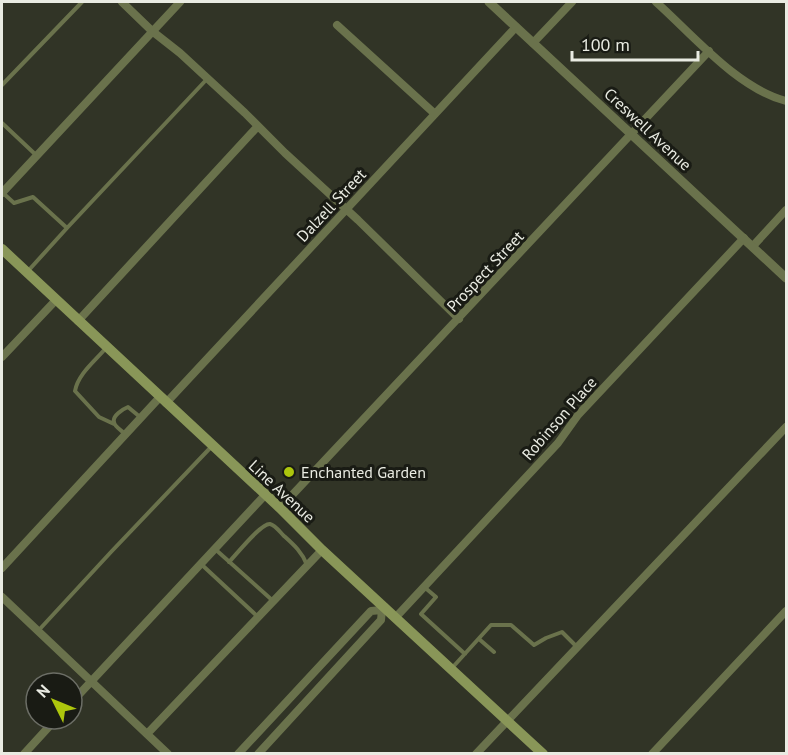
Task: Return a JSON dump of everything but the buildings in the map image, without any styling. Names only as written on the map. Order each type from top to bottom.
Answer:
[{"type":"main road","name":"Line Avenue","points":[[2,249],[280,508],[383,608],[396,617],[543,753]]},
{"type":"street","points":[[122,2],[207,78],[459,319]]},
{"type":"street","points":[[2,193],[180,2]]},
{"type":"street","name":"Creswell Avenue","points":[[489,2],[786,278]]},
{"type":"street","points":[[533,43],[572,2]]},
{"type":"street","points":[[656,2],[748,84],[786,101]]},
{"type":"street","points":[[337,25],[435,114]]},
{"type":"street","name":"Dalzell Street","points":[[2,568],[141,418],[163,400],[346,210],[516,27]]},
{"type":"street","name":"Prospect Street","points":[[280,508],[709,51]]},
{"type":"street","points":[[78,321],[258,126]]},
{"type":"street","points":[[753,246],[786,210]]},
{"type":"street","name":"Robinson Place","points":[[396,617],[558,443],[578,415],[744,238]]},
{"type":"street","points":[[2,357],[56,300]]},
{"type":"street","points":[[476,753],[786,427]]},
{"type":"street","points":[[84,689],[265,495]]},
{"type":"street","points":[[147,734],[322,550]]},
{"type":"street","points":[[2,597],[168,753]]},
{"type":"street","points":[[238,753],[371,611],[383,608],[381,620],[258,753]]},
{"type":"street","points":[[652,753],[786,611]]},
{"type":"street","points":[[24,753],[45,731]]},
{"type":"lane","points":[[2,86],[82,2]]},
{"type":"lane","points":[[27,272],[207,78]]},
{"type":"lane","points":[[2,123],[36,156]]},
{"type":"lane","points":[[2,193],[14,203],[33,196],[67,228]]},
{"type":"lane","points":[[107,347],[80,378],[75,391],[99,417],[114,424],[126,435]]},
{"type":"lane","points":[[114,424],[115,417],[128,407],[141,418]]},
{"type":"lane","points":[[38,631],[212,446]]},
{"type":"lane","points":[[229,562],[260,529],[268,524],[276,528],[300,550],[307,565]]},
{"type":"lane","points":[[215,549],[273,601]]},
{"type":"lane","points":[[201,564],[258,617]]},
{"type":"lane","points":[[423,586],[436,597],[422,614],[465,654]]},
{"type":"lane","points":[[452,669],[491,625],[511,625],[534,645],[562,632],[578,647]]},
{"type":"lane","points":[[479,639],[494,652]]},
{"type":"place","name":"Enchanted Garden","points":[[289,472]]}]
